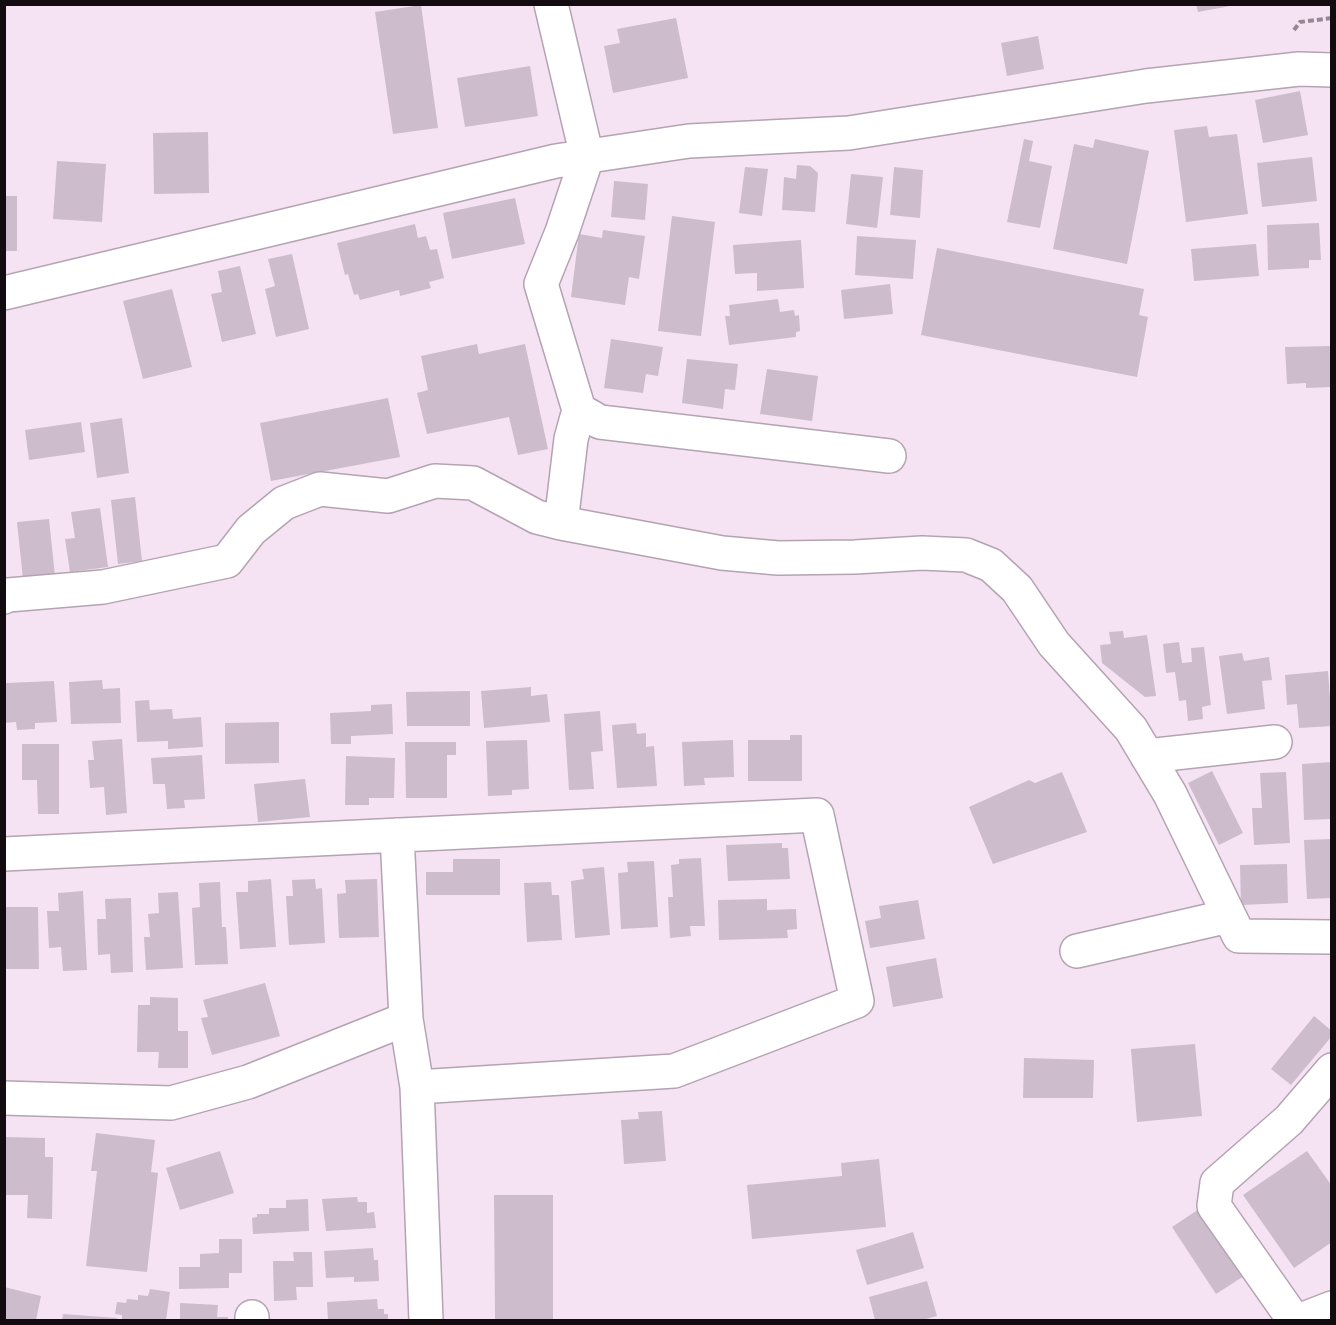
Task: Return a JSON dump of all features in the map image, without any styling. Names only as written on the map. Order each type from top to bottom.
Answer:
[{"type":"street","points":[[551,4],[587,157],[562,232],[541,284],[579,410],[571,438],[561,523]]},
{"type":"street","points":[[4,293],[556,161],[689,141],[849,133],[1146,86],[1299,69],[1332,70]]},
{"type":"street","points":[[579,410],[600,422],[889,456]]},
{"type":"street","points":[[4,597],[103,587],[227,561],[251,530],[284,503],[320,489],[388,496],[435,481],[473,483],[537,517],[722,553],[778,558],[922,553],[966,555],[991,565],[1017,589],[1054,644],[1139,742],[1170,794],[1239,936],[1332,937]]},
{"type":"street","points":[[1139,742],[1275,742]]},
{"type":"street","points":[[4,854],[817,815],[856,1001],[674,1071],[417,1087]]},
{"type":"street","points":[[397,835],[406,1018],[417,1087],[426,1320]]},
{"type":"street","points":[[1077,951],[1229,916]]},
{"type":"street","points":[[4,1098],[171,1103],[248,1082],[406,1018]]},
{"type":"street","points":[[1294,1320],[1214,1206],[1217,1183],[1289,1120],[1332,1070]]},
{"type":"street","points":[[1301,1320],[1332,1308]]},
{"type":"building","points":[[1196,4],[1230,4],[1230,6],[1198,12]]},
{"type":"building","points":[[421,5],[438,128],[393,134],[375,12]]},
{"type":"building","points":[[676,18],[688,78],[613,93],[604,46],[620,43],[617,29]]},
{"type":"building","points":[[1038,36],[1044,69],[1007,76],[1001,43]]},
{"type":"building","points":[[530,66],[538,116],[465,127],[457,78]]},
{"type":"building","points":[[1300,91],[1308,135],[1263,143],[1255,100]]},
{"type":"building","points":[[1207,126],[1209,137],[1237,134],[1248,214],[1186,222],[1174,130]]},
{"type":"building","points":[[208,132],[209,193],[154,194],[153,133]]},
{"type":"building","points":[[1024,139],[1033,141],[1029,161],[1052,166],[1040,228],[1007,222]]},
{"type":"building","points":[[1095,139],[1149,151],[1127,264],[1053,249],[1074,144],[1093,148]]},
{"type":"building","points":[[1312,157],[1317,201],[1262,207],[1257,163]]},
{"type":"building","points":[[57,161],[106,164],[102,222],[53,219]]},
{"type":"building","points":[[797,165],[810,166],[818,173],[815,212],[782,210],[784,177],[796,179]]},
{"type":"building","points":[[745,167],[768,169],[762,216],[739,213]]},
{"type":"building","points":[[894,167],[923,170],[920,218],[890,215]]},
{"type":"building","points":[[851,174],[883,177],[877,228],[846,224]]},
{"type":"building","points":[[614,181],[648,184],[645,220],[611,217]]},
{"type":"building","points":[[4,196],[17,196],[17,251],[4,251]]},
{"type":"building","points":[[515,198],[525,244],[452,259],[443,213]]},
{"type":"building","points":[[672,216],[715,222],[701,336],[658,331]]},
{"type":"building","points":[[1319,223],[1321,260],[1309,260],[1309,268],[1268,270],[1267,225]]},
{"type":"building","points":[[415,224],[418,238],[426,236],[430,250],[437,249],[444,278],[429,282],[431,288],[400,296],[399,290],[360,300],[358,294],[354,295],[348,274],[345,275],[337,243]]},
{"type":"building","points":[[603,230],[645,236],[639,279],[629,277],[625,305],[571,297],[579,234],[602,238]]},
{"type":"building","points":[[857,236],[916,240],[913,279],[855,275]]},
{"type":"building","points":[[801,240],[804,288],[757,291],[757,273],[735,274],[733,245]]},
{"type":"building","points":[[1256,244],[1259,276],[1194,281],[1191,249]]},
{"type":"building","points":[[937,248],[1144,289],[1139,315],[1148,317],[1137,377],[921,335]]},
{"type":"building","points":[[292,254],[309,329],[276,337],[265,289],[275,286],[268,259]]},
{"type":"building","points":[[240,266],[256,334],[222,342],[211,294],[222,292],[218,271]]},
{"type":"building","points":[[890,284],[893,314],[844,319],[841,290]]},
{"type":"building","points":[[172,289],[192,367],[143,379],[123,301]]},
{"type":"building","points":[[778,299],[780,312],[794,310],[795,316],[799,315],[800,331],[796,332],[796,337],[729,345],[725,316],[730,316],[729,305]]},
{"type":"building","points":[[611,339],[663,347],[658,376],[646,374],[643,393],[604,388]]},
{"type":"building","points":[[477,344],[479,354],[525,344],[548,449],[518,455],[509,417],[427,434],[417,393],[428,390],[421,356]]},
{"type":"building","points":[[1332,346],[1332,387],[1306,388],[1306,383],[1287,384],[1285,347]]},
{"type":"building","points":[[687,359],[738,364],[735,390],[725,389],[723,409],[682,403]]},
{"type":"building","points":[[767,369],[818,376],[812,421],[760,414]]},
{"type":"building","points":[[388,398],[400,457],[271,481],[260,423]]},
{"type":"building","points":[[122,418],[129,473],[97,478],[90,423]]},
{"type":"building","points":[[81,422],[85,452],[29,460],[25,430]]},
{"type":"building","points":[[135,497],[142,561],[118,564],[111,500]]},
{"type":"building","points":[[100,508],[108,567],[70,572],[65,539],[75,538],[71,512]]},
{"type":"building","points":[[49,519],[55,576],[23,579],[17,522]]},
{"type":"building","points":[[1123,631],[1124,638],[1147,635],[1156,696],[1145,697],[1102,663],[1100,645],[1111,644],[1109,632]]},
{"type":"building","points":[[1179,642],[1182,663],[1192,662],[1191,648],[1204,647],[1211,705],[1202,707],[1203,719],[1188,721],[1186,700],[1179,701],[1175,672],[1166,673],[1163,644]]},
{"type":"building","points":[[1242,653],[1244,661],[1269,657],[1272,680],[1262,681],[1265,709],[1227,714],[1219,656]]},
{"type":"building","points":[[1328,671],[1332,726],[1299,728],[1297,704],[1287,705],[1285,675]]},
{"type":"building","points":[[102,680],[103,689],[120,688],[121,723],[71,724],[69,682]]},
{"type":"building","points":[[54,681],[57,722],[35,723],[35,729],[17,730],[16,722],[4,723],[4,685],[6,683]]},
{"type":"building","points":[[531,687],[531,696],[547,694],[550,722],[484,728],[481,691]]},
{"type":"building","points":[[470,691],[470,726],[407,726],[406,692]]},
{"type":"building","points":[[149,700],[150,710],[172,709],[173,719],[201,717],[203,747],[168,749],[168,741],[137,742],[135,701]]},
{"type":"building","points":[[392,704],[393,734],[351,736],[351,744],[331,744],[330,713],[371,711],[371,705]]},
{"type":"building","points":[[600,711],[603,751],[591,752],[594,789],[569,790],[564,714]]},
{"type":"building","points":[[279,722],[279,763],[225,764],[225,723]]},
{"type":"building","points":[[636,723],[637,734],[646,733],[646,747],[654,746],[657,786],[617,788],[612,725]]},
{"type":"building","points":[[790,735],[802,735],[802,781],[748,781],[748,740],[790,740]]},
{"type":"building","points":[[122,739],[127,813],[106,815],[104,787],[90,788],[88,760],[94,760],[92,741]]},
{"type":"building","points":[[527,740],[529,789],[512,790],[512,795],[488,796],[486,741]]},
{"type":"building","points":[[733,740],[734,777],[704,778],[705,785],[684,786],[682,742]]},
{"type":"building","points":[[405,742],[456,742],[456,755],[447,755],[447,798],[406,798]]},
{"type":"building","points":[[22,744],[59,744],[59,814],[38,814],[37,780],[22,780]]},
{"type":"building","points":[[202,755],[205,799],[184,800],[185,808],[167,809],[165,784],[153,784],[151,758]]},
{"type":"building","points":[[346,756],[395,758],[394,798],[369,798],[369,805],[345,805]]},
{"type":"building","points":[[1332,762],[1332,819],[1304,820],[1302,764]]},
{"type":"building","points":[[1212,771],[1243,833],[1219,845],[1188,783]]},
{"type":"building","points":[[1062,772],[1087,832],[993,864],[969,807],[1029,780],[1035,783]]},
{"type":"building","points":[[1286,772],[1290,843],[1254,845],[1252,808],[1262,808],[1260,773]]},
{"type":"building","points":[[305,779],[310,817],[258,822],[254,784]]},
{"type":"building","points":[[1332,839],[1332,898],[1307,899],[1304,840]]},
{"type":"building","points":[[782,843],[782,848],[788,848],[790,879],[728,881],[726,845]]},
{"type":"building","points":[[701,858],[705,926],[690,926],[691,936],[670,938],[668,897],[673,897],[671,865],[679,864],[679,859]]},
{"type":"building","points":[[453,859],[500,859],[500,895],[426,895],[426,872],[453,872]]},
{"type":"building","points":[[654,861],[658,927],[621,929],[618,873],[628,872],[627,862]]},
{"type":"building","points":[[1287,864],[1288,903],[1241,905],[1240,865]]},
{"type":"building","points":[[604,867],[610,935],[575,938],[571,881],[584,879],[582,869]]},
{"type":"building","points":[[271,879],[276,947],[240,949],[236,892],[248,892],[248,881]]},
{"type":"building","points":[[315,879],[316,889],[322,888],[325,943],[289,945],[286,896],[293,896],[292,880]]},
{"type":"building","points":[[377,879],[379,937],[339,938],[337,894],[346,893],[345,880]]},
{"type":"building","points":[[220,882],[222,927],[226,927],[228,964],[195,965],[192,908],[200,907],[199,883]]},
{"type":"building","points":[[551,882],[552,895],[559,895],[562,940],[527,942],[524,883]]},
{"type":"building","points":[[83,891],[87,970],[63,971],[61,947],[49,948],[47,911],[59,911],[58,893]]},
{"type":"building","points":[[178,892],[183,968],[146,970],[144,937],[150,937],[148,914],[159,913],[158,893]]},
{"type":"building","points":[[131,898],[133,972],[111,973],[110,954],[98,955],[97,919],[106,919],[105,899]]},
{"type":"building","points":[[767,899],[767,910],[796,909],[797,929],[787,930],[788,938],[719,940],[718,900]]},
{"type":"building","points":[[918,900],[925,939],[870,948],[865,921],[881,918],[879,906]]},
{"type":"building","points":[[4,907],[38,907],[39,969],[4,969]]},
{"type":"building","points":[[936,958],[943,998],[893,1007],[886,967]]},
{"type":"building","points":[[265,983],[280,1036],[212,1055],[201,1018],[208,1017],[203,1000]]},
{"type":"building","points":[[150,997],[178,998],[178,1031],[188,1031],[188,1068],[158,1068],[159,1052],[137,1052],[138,1005],[150,1005]]},
{"type":"building","points":[[1314,1016],[1332,1031],[1332,1036],[1291,1085],[1271,1069]]},
{"type":"building","points":[[1195,1044],[1202,1116],[1137,1122],[1131,1049]]},
{"type":"building","points":[[1024,1058],[1094,1060],[1093,1098],[1023,1098]]},
{"type":"building","points":[[662,1111],[666,1161],[624,1164],[621,1120],[639,1119],[638,1112]]},
{"type":"building","points":[[96,1133],[155,1140],[151,1172],[158,1173],[147,1272],[86,1266],[97,1171],[91,1171]]},
{"type":"building","points":[[4,1137],[45,1138],[45,1157],[53,1157],[52,1219],[27,1218],[28,1195],[4,1195]]},
{"type":"building","points":[[220,1151],[234,1193],[180,1210],[166,1168]]},
{"type":"building","points":[[1307,1151],[1332,1186],[1332,1242],[1294,1268],[1243,1195]]},
{"type":"building","points":[[879,1159],[886,1227],[752,1239],[747,1185],[842,1176],[841,1163]]},
{"type":"building","points":[[494,1195],[553,1195],[553,1320],[495,1320]]},
{"type":"building","points":[[357,1197],[358,1202],[367,1202],[367,1213],[374,1212],[376,1228],[326,1231],[322,1199]]},
{"type":"building","points":[[308,1199],[309,1231],[253,1234],[252,1218],[257,1217],[257,1214],[269,1214],[269,1208],[286,1208],[286,1200]]},
{"type":"building","points":[[1199,1209],[1244,1276],[1216,1294],[1172,1227]]},
{"type":"building","points":[[913,1232],[924,1268],[867,1285],[856,1250]]},
{"type":"building","points":[[219,1239],[242,1239],[242,1273],[229,1273],[229,1288],[179,1289],[179,1267],[200,1267],[200,1254],[219,1253]]},
{"type":"building","points":[[373,1248],[374,1260],[378,1260],[379,1281],[354,1282],[354,1277],[326,1278],[324,1251]]},
{"type":"building","points":[[293,1252],[312,1252],[313,1287],[296,1287],[297,1300],[274,1301],[273,1261],[294,1261]]},
{"type":"building","points":[[927,1281],[937,1316],[922,1320],[875,1320],[869,1297]]},
{"type":"building","points":[[4,1287],[41,1296],[36,1320],[4,1320]]},
{"type":"building","points":[[150,1289],[170,1292],[166,1320],[122,1320],[122,1315],[115,1314],[117,1302],[126,1303],[127,1299],[138,1300],[138,1295],[148,1296]]},
{"type":"building","points":[[377,1299],[378,1309],[384,1309],[384,1314],[388,1314],[388,1320],[328,1320],[327,1302]]},
{"type":"building","points":[[180,1303],[218,1305],[217,1317],[228,1317],[228,1320],[180,1320]]},
{"type":"building","points":[[63,1314],[117,1318],[116,1320],[62,1320]]}]
